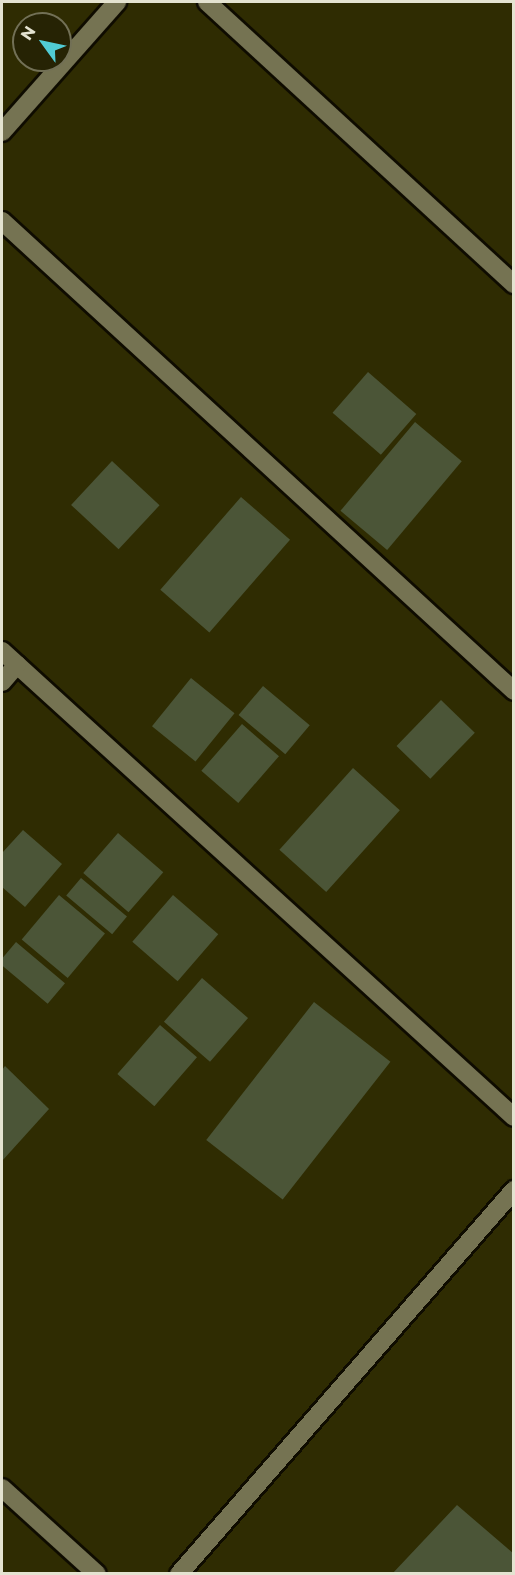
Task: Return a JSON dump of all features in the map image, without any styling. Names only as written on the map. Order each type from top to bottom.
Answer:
[{"type":"street","points":[[2,132],[117,2]]},
{"type":"street","points":[[207,2],[513,284]]},
{"type":"street","points":[[2,221],[513,691]]},
{"type":"street","points":[[2,651],[513,1117]]},
{"type":"street","points":[[2,682],[17,665]]},
{"type":"street","points":[[179,1574],[513,1190]]},
{"type":"street","points":[[2,1488],[97,1574]]},
{"type":"shaded area","points":[[2,2],[513,2],[513,1573],[2,1573]]},
{"type":"building","points":[[368,372],[416,414],[381,455],[333,413]]},
{"type":"building","points":[[415,422],[462,461],[387,550],[340,511]]},
{"type":"building","points":[[112,461],[160,505],[119,549],[71,505]]},
{"type":"building","points":[[241,497],[290,540],[209,632],[160,590]]},
{"type":"building","points":[[191,678],[235,713],[196,761],[152,726]]},
{"type":"building","points":[[263,686],[310,725],[285,754],[239,715]]},
{"type":"building","points":[[441,700],[475,733],[430,779],[397,746]]},
{"type":"building","points":[[242,724],[279,756],[238,803],[201,771]]},
{"type":"building","points":[[353,768],[400,810],[326,892],[279,850]]},
{"type":"building","points":[[23,830],[62,864],[25,907],[2,887],[2,853]]},
{"type":"building","points":[[118,833],[163,872],[129,912],[83,873]]},
{"type":"building","points":[[81,878],[127,917],[112,934],[66,896]]},
{"type":"building","points":[[59,895],[105,934],[68,978],[22,939]]},
{"type":"building","points":[[173,895],[218,934],[178,981],[132,942]]},
{"type":"building","points":[[16,942],[65,983],[48,1004],[2,965],[2,959]]},
{"type":"building","points":[[202,978],[248,1018],[210,1062],[164,1022]]},
{"type":"building","points":[[314,1002],[390,1062],[283,1200],[206,1140]]},
{"type":"building","points":[[160,1025],[197,1057],[154,1106],[117,1074]]},
{"type":"building","points":[[5,1066],[49,1109],[2,1161],[2,1070]]},
{"type":"building","points":[[457,1505],[514,1554],[514,1574],[392,1574]]}]
